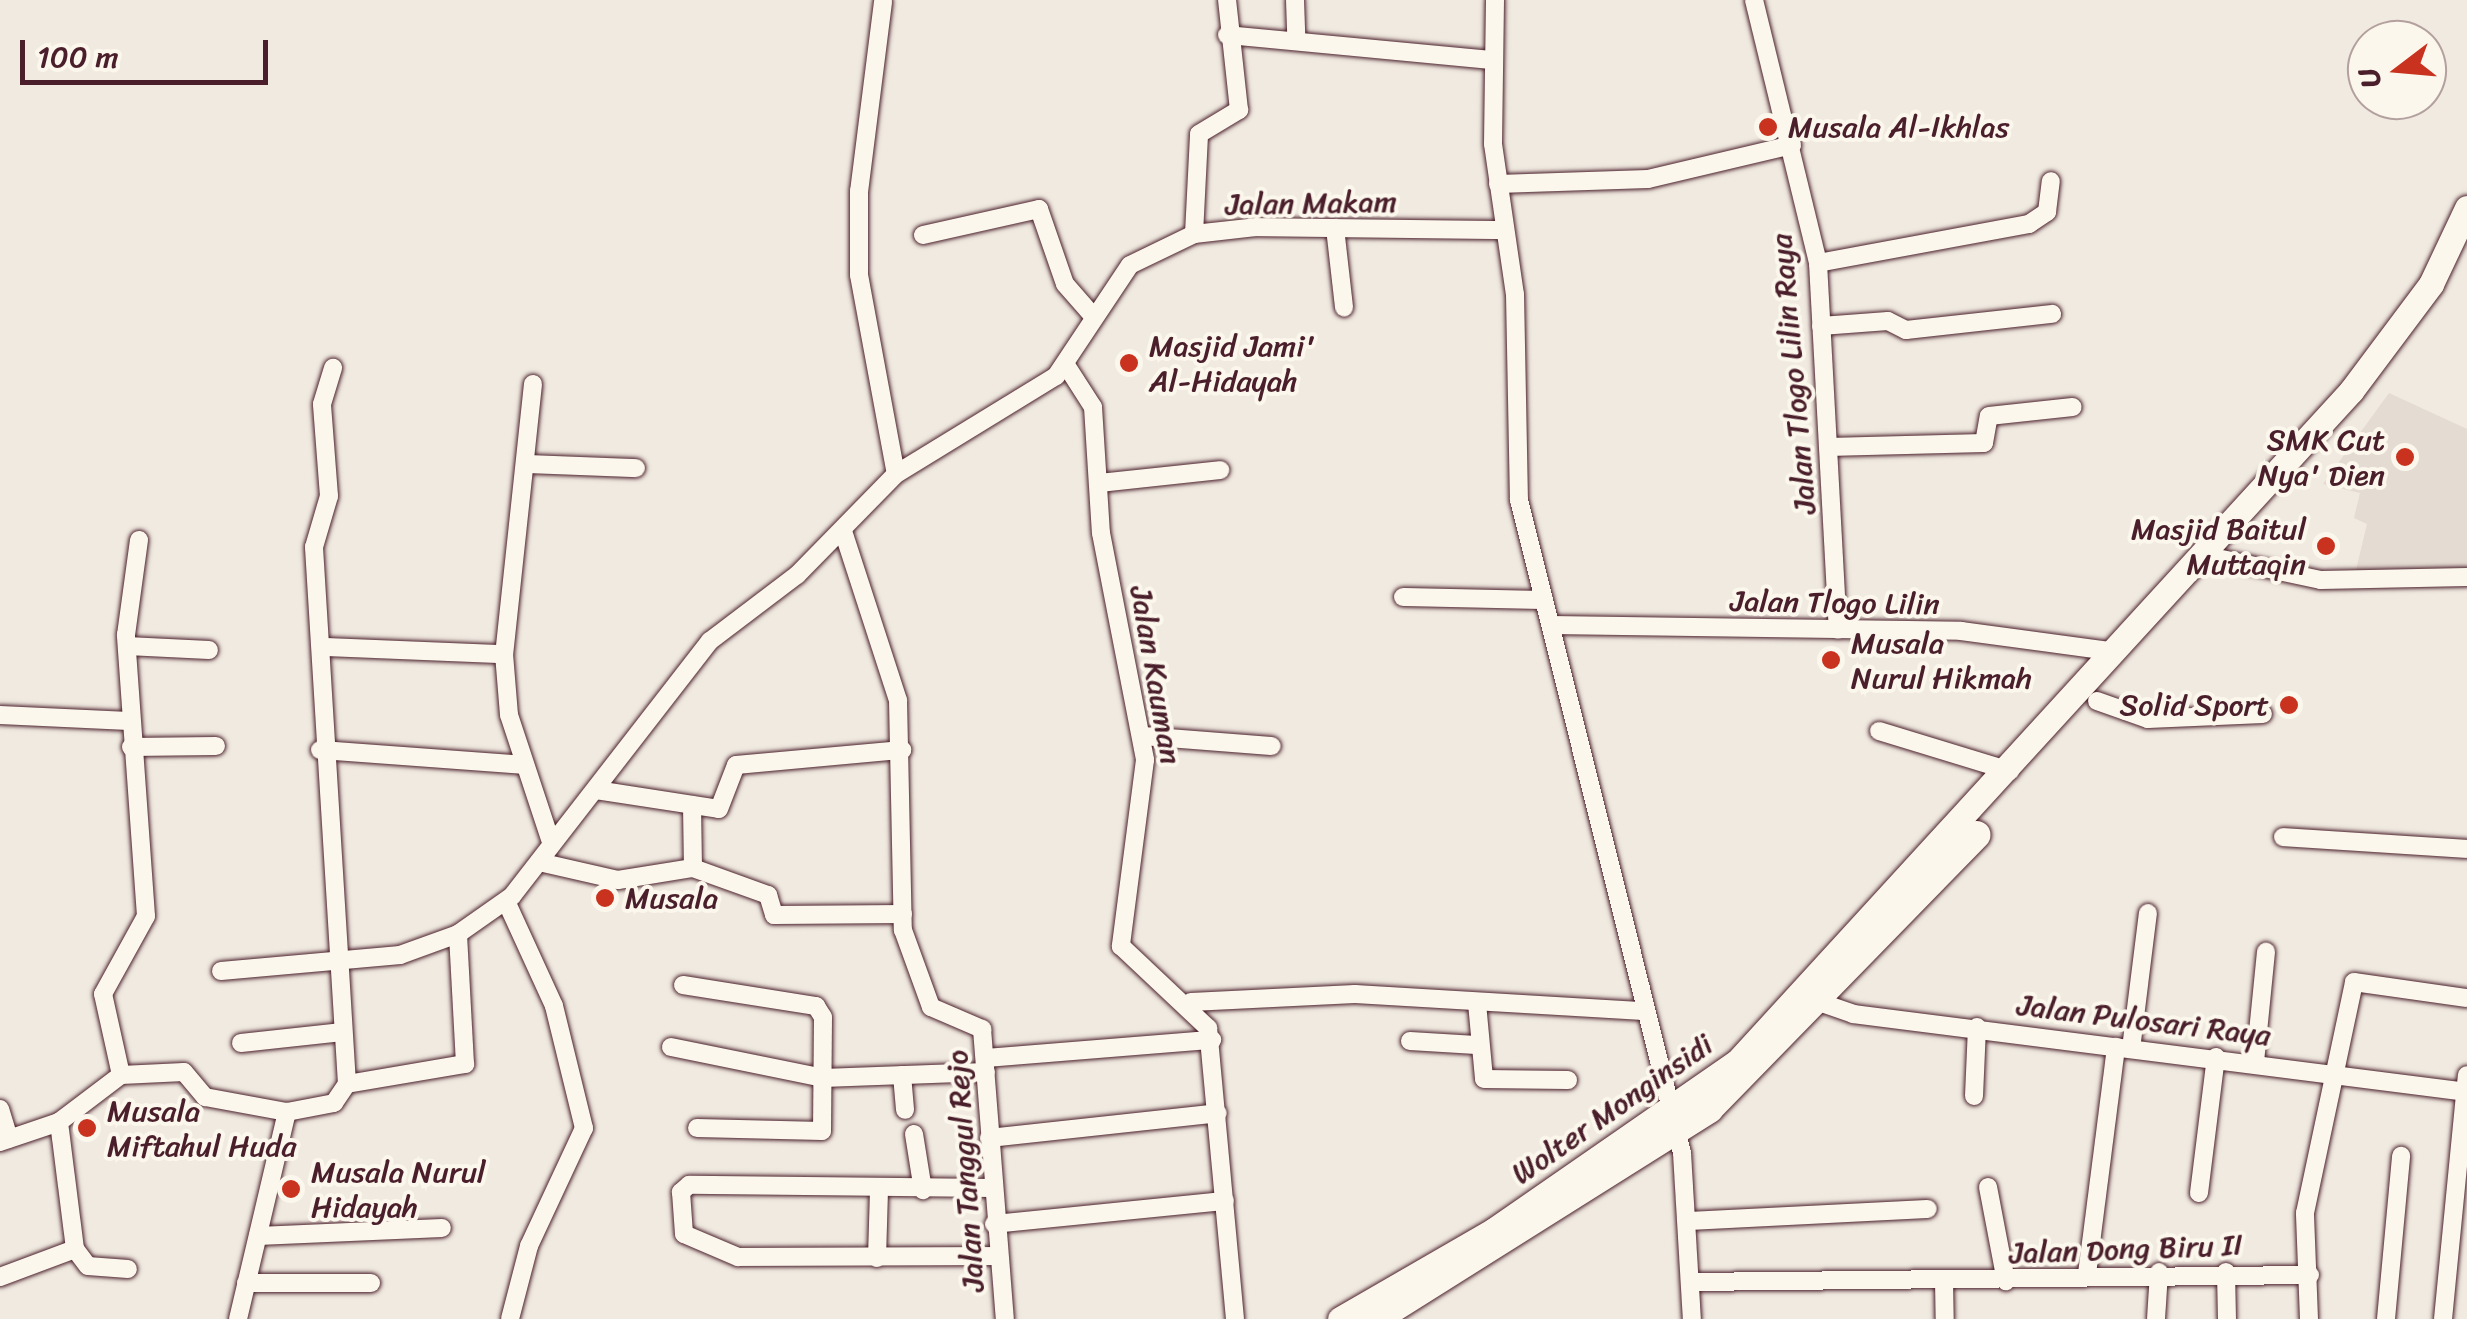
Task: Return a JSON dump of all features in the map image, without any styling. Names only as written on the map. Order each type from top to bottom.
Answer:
[{"type":"main road","points":[[1971,827],[2011,772],[2394,338],[2457,241],[2467,208]]},
{"type":"main road","points":[[1971,827],[2097,700],[2360,404],[2467,256]]},
{"type":"main road","name":"Wolter Monginsidi","points":[[1376,1319],[1674,1121],[1816,1002],[1971,827]]},
{"type":"main road","name":"Wolter Monginsidi","points":[[1340,1319],[1674,1121],[1971,827]]},
{"type":"street","points":[[1194,234],[1199,134],[1239,110],[1227,35],[1227,0]]},
{"type":"street","points":[[1296,0],[1296,38]]},
{"type":"street","points":[[1495,0],[1498,184],[1519,500],[1674,1121],[1688,1221],[1692,1319]]},
{"type":"street","name":"Jalan Tlogo Lilin Raya","points":[[1754,0],[1818,263],[1838,629]]},
{"type":"street","points":[[884,2],[860,191],[859,275],[896,474]]},
{"type":"street","points":[[1227,35],[1296,38],[1493,60]]},
{"type":"street","points":[[1498,184],[1648,178],[1792,145]]},
{"type":"street","points":[[1818,263],[2029,224],[2046,212],[2051,181]]},
{"type":"street","points":[[923,235],[1039,210],[1065,284],[1093,316]]},
{"type":"street","points":[[1336,228],[1344,307]]},
{"type":"street","name":"Jalan Makam","points":[[1066,365],[1093,316],[1130,265],[1194,234],[1336,228],[1504,230]]},
{"type":"street","points":[[1821,326],[1888,321],[1906,330],[2052,314]]},
{"type":"street","points":[[222,972],[333,958],[400,955],[458,934],[506,901],[539,862],[550,840],[596,790],[710,642],[843,531],[896,474],[1066,365]]},
{"type":"street","name":"Jalan Kauman","points":[[1066,365],[1093,407],[1099,483],[1142,736],[1144,819],[1120,946],[1131,964],[1191,1002],[1212,1040],[1235,1319]]},
{"type":"street","points":[[0,1109],[4,1141],[58,1122],[121,1075],[184,1072],[206,1097],[287,1112],[334,1103],[347,1084],[333,958],[320,750],[326,647],[314,547],[329,496],[322,404],[333,368]]},
{"type":"street","points":[[533,384],[530,464],[504,654],[524,765],[550,840]]},
{"type":"street","points":[[1828,448],[1984,444],[1989,416],[2073,406]]},
{"type":"street","points":[[530,464],[636,468]]},
{"type":"street","points":[[1099,483],[1220,470]]},
{"type":"street","name":"Jalan Tanggul Rejo","points":[[843,531],[898,700],[904,914],[931,1007],[977,1020],[986,1065],[994,1224],[1005,1319]]},
{"type":"street","points":[[121,1075],[104,994],[146,916],[126,646],[139,540]]},
{"type":"street","points":[[2222,559],[2321,580],[2467,577]]},
{"type":"street","points":[[1402,597],[1544,600]]},
{"type":"street","name":"Jalan Tlogo Lilin","points":[[1551,626],[1961,631],[2118,652]]},
{"type":"street","points":[[126,646],[209,650]]},
{"type":"street","points":[[326,647],[504,654]]},
{"type":"street","points":[[2097,700],[2148,720],[2263,714]]},
{"type":"street","points":[[0,715],[129,721]]},
{"type":"street","points":[[1880,731],[2011,772]]},
{"type":"street","points":[[1142,736],[1272,746]]},
{"type":"street","points":[[131,746],[216,746]]},
{"type":"street","points":[[320,750],[524,765]]},
{"type":"street","points":[[596,790],[724,808],[739,764],[902,750]]},
{"type":"street","points":[[692,805],[693,868]]},
{"type":"street","points":[[2283,836],[2467,849]]},
{"type":"street","points":[[539,862],[618,880],[693,868],[768,896],[774,914],[904,914]]},
{"type":"street","points":[[506,901],[538,962],[576,1096],[583,1140],[529,1246],[510,1319]]},
{"type":"street","points":[[2087,1274],[2148,913]]},
{"type":"street","points":[[347,1084],[465,1064],[458,934]]},
{"type":"street","points":[[2255,1062],[2266,952]]},
{"type":"street","points":[[2309,1319],[2305,1213],[2354,982],[2467,998]]},
{"type":"street","points":[[683,985],[816,1006],[822,1078],[819,1132],[697,1128]]},
{"type":"street","points":[[1191,1002],[1355,994],[1644,1011]]},
{"type":"street","name":"Jalan Pulosari Raya","points":[[1816,1002],[2124,1048],[2466,1086]]},
{"type":"street","points":[[1477,1003],[1476,1045],[1484,1079],[1568,1080]]},
{"type":"street","points":[[1974,1096],[1977,1027]]},
{"type":"street","points":[[241,1043],[342,1032]]},
{"type":"street","points":[[670,1048],[822,1078],[902,1075],[1212,1040]]},
{"type":"street","points":[[1410,1041],[1476,1045]]},
{"type":"street","points":[[2198,1193],[2216,1058]]},
{"type":"street","points":[[902,1075],[905,1110]]},
{"type":"street","points":[[2443,1319],[2466,1086]]},
{"type":"street","points":[[238,1319],[287,1112]]},
{"type":"street","points":[[989,1138],[1218,1112]]},
{"type":"street","points":[[58,1122],[76,1250],[88,1266],[128,1269]]},
{"type":"street","points":[[914,1134],[923,1190]]},
{"type":"street","points":[[2386,1319],[2401,1156]]},
{"type":"street","points":[[1988,1187],[2006,1281]]},
{"type":"street","points":[[992,1188],[681,1192],[691,1245],[738,1257],[997,1256]]},
{"type":"street","points":[[877,1258],[879,1191]]},
{"type":"street","points":[[994,1224],[1226,1201]]},
{"type":"street","points":[[1688,1221],[1928,1210]]},
{"type":"street","points":[[258,1236],[442,1228]]},
{"type":"street","points":[[0,1277],[76,1250]]},
{"type":"street","points":[[2156,1319],[2159,1272]]},
{"type":"street","name":"Jalan Dong Biru II","points":[[1691,1282],[2006,1281],[2159,1272],[2310,1275]]},
{"type":"street","points":[[2226,1272],[2227,1319]]},
{"type":"street","points":[[1944,1280],[1945,1319]]},
{"type":"street","points":[[246,1283],[371,1283]]},
{"type":"shaded area","name":"SMK Cut Nya' Dien","points":[[2389,393],[2467,429],[2467,572],[2356,570],[2367,524],[2354,518],[2360,493],[2323,484]]},
{"type":"place","name":"Musala Al-Ikhlas","points":[[1768,127]]},
{"type":"place","name":"Masjid Jami' Al-Hidayah","points":[[1129,363]]},
{"type":"place","name":"SMK Cut Nya' Dien","points":[[2405,457]]},
{"type":"place","name":"Masjid Baitul Muttaqin","points":[[2326,546]]},
{"type":"place","name":"Musala Nurul Hikmah","points":[[1831,660]]},
{"type":"place","name":"Solid Sport","points":[[2289,705]]},
{"type":"place","name":"Musala","points":[[605,898]]},
{"type":"place","name":"Musala Miftahul Huda","points":[[87,1128]]},
{"type":"place","name":"Musala Nurul Hidayah","points":[[291,1189]]}]
